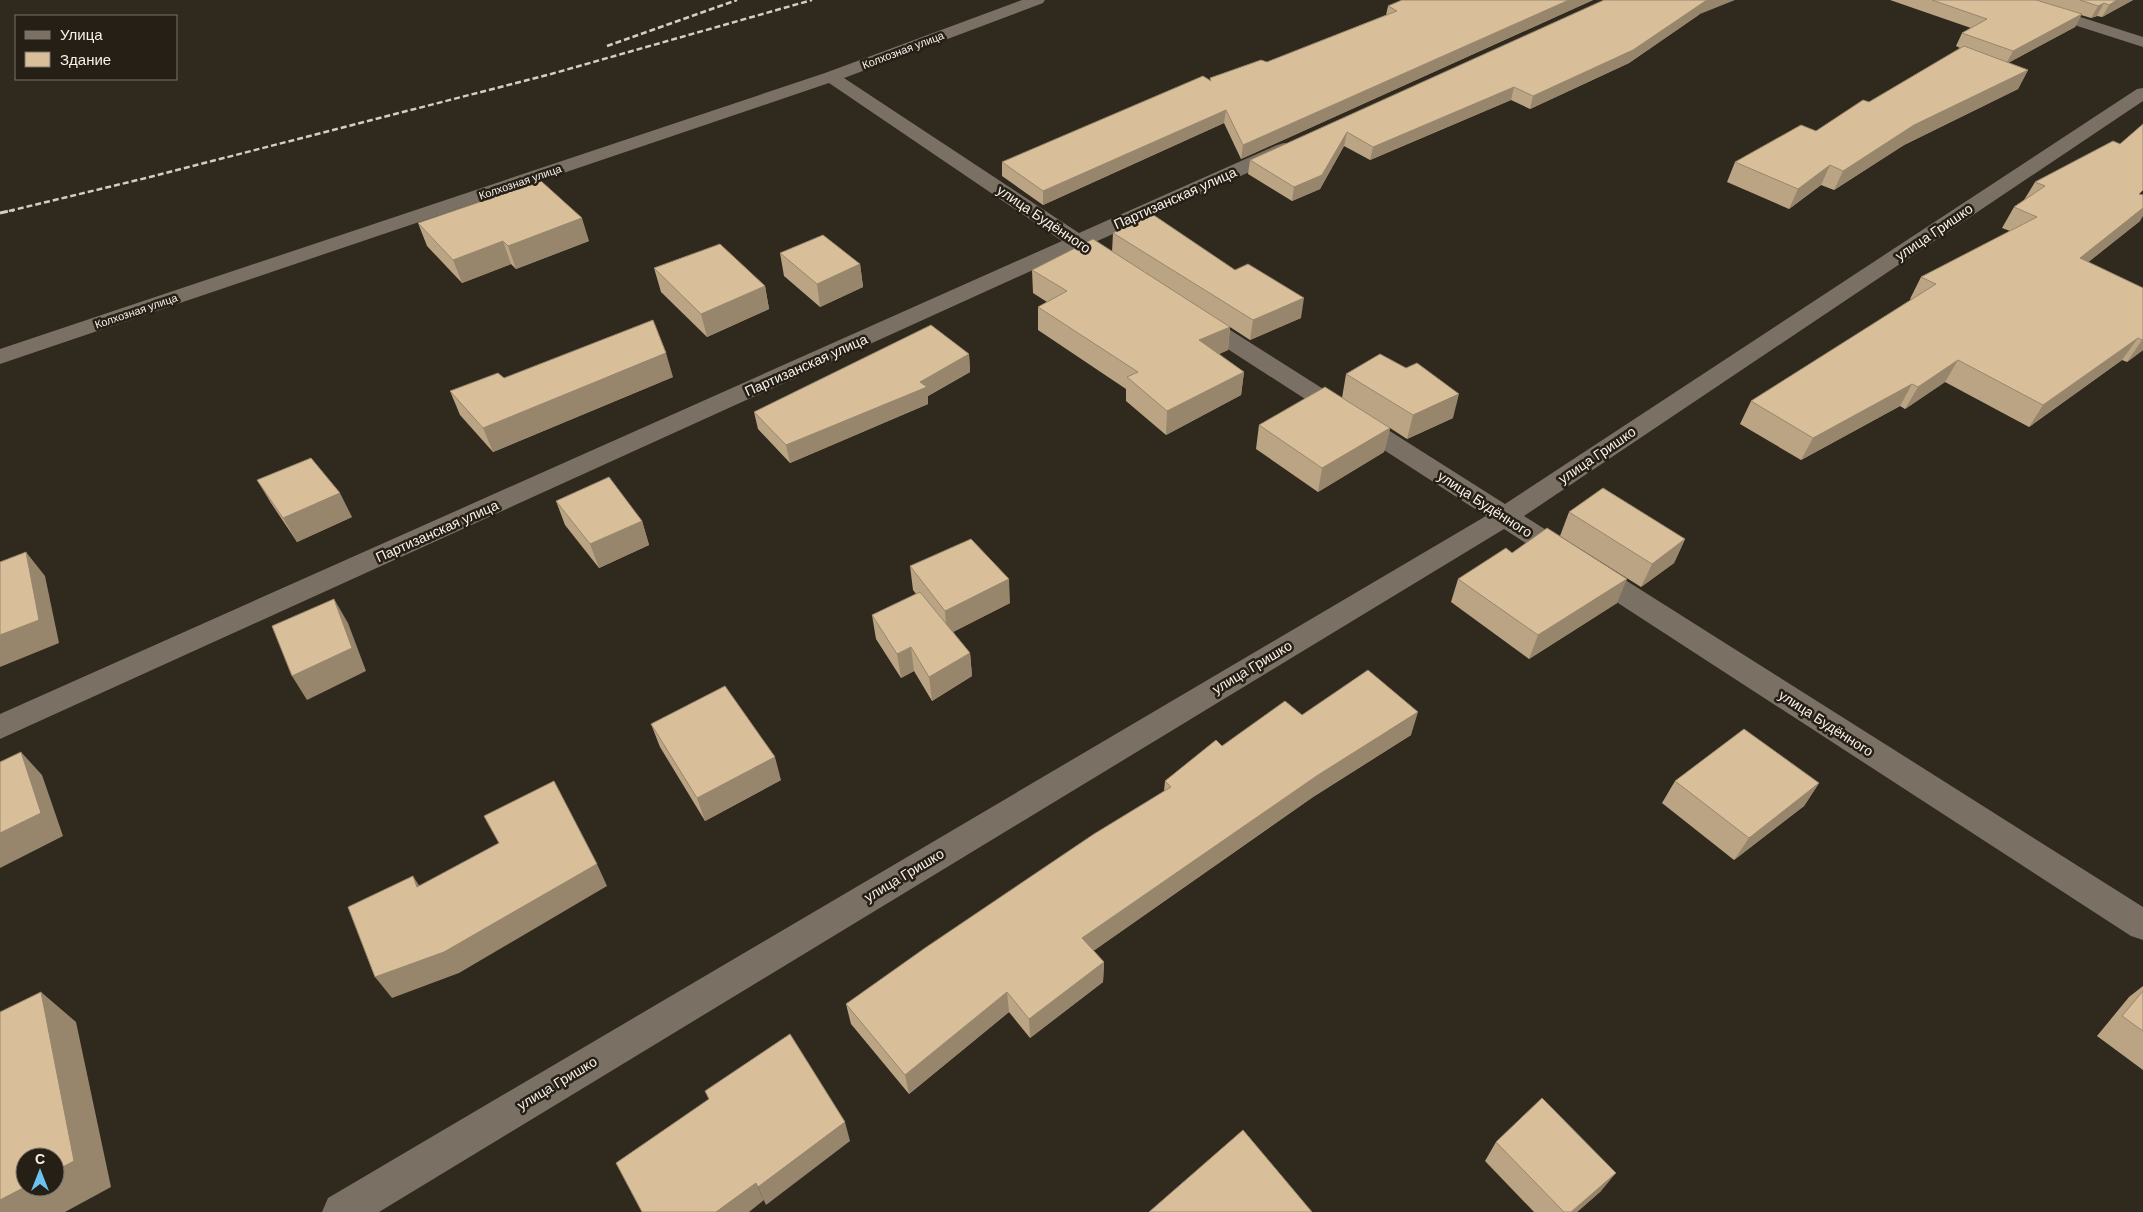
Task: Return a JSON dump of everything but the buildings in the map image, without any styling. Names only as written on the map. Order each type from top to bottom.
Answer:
[{"type":"street","name":"Колхозная улица","points":[[0,357],[831,77],[1037,0]]},
{"type":"street","points":[[2011,0],[2143,42]]},
{"type":"street","name":"улица Будённого","points":[[831,77],[1111,264]]},
{"type":"street","name":"улица Гришко","points":[[342,1212],[1504,516],[2143,93]]},
{"type":"street","name":"Партизанская улица","points":[[0,727],[1304,140]]},
{"type":"street","name":"улица Будённого","points":[[1178,307],[2143,925]]},
{"type":"railway","points":[[607,46],[737,0]]},
{"type":"railway","points":[[9,211],[146,178],[551,74],[812,0]]},
{"type":"railway","points":[[0,213],[14,210]]}]
